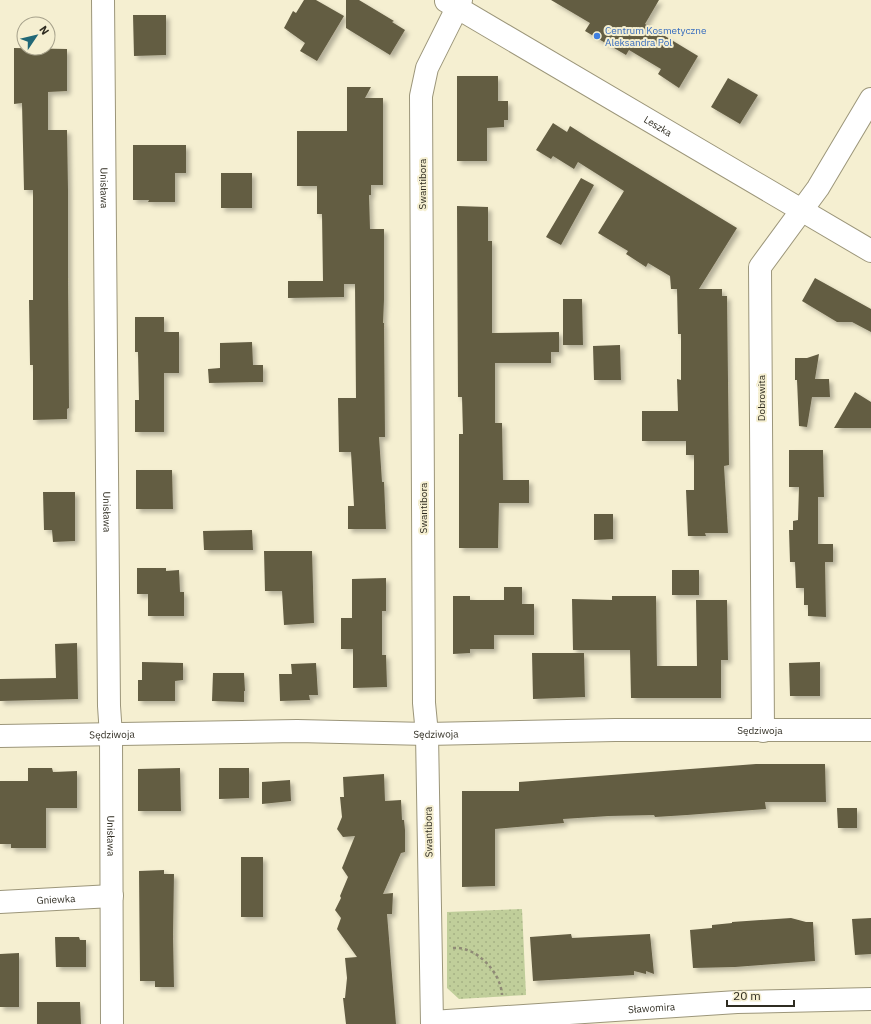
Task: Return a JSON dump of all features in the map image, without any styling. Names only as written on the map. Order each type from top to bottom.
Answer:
[{"type":"street","name":"Unisława","points":[[103,0],[109,556],[109,706],[111,735],[112,1024]]},
{"type":"street","name":"Leszka","points":[[455,2],[871,251]]},
{"type":"street","name":"Swantibora","points":[[432,1023],[427,734],[424,703],[421,96],[427,68],[455,2]]},
{"type":"street","name":"Dobrowita","points":[[763,731],[760,267],[818,188],[871,99]]},
{"type":"street","name":"Sędziwoja","points":[[0,736],[297,731],[427,734],[616,730],[871,730]]},
{"type":"street","name":"Gniewka","points":[[0,902],[112,896]]},
{"type":"street","name":"Sławomira","points":[[432,1023],[737,1002],[871,999]]},
{"type":"path","points":[[446,948],[463,949],[471,952],[483,960],[492,968],[499,978],[502,988],[502,996]]},
{"type":"green space","points":[[522,909],[526,995],[459,999],[447,988],[447,912]]},
{"type":"building","points":[[304,0],[316,0],[344,16],[317,61],[300,51],[305,43],[284,28],[293,11],[296,13]]},
{"type":"building","points":[[346,0],[359,0],[394,21],[392,22],[405,30],[390,55],[346,28]]},
{"type":"building","points":[[551,0],[659,0],[645,24],[698,56],[679,88],[658,74],[661,69],[629,50],[626,55],[585,31],[590,23]]},
{"type":"building","points":[[133,15],[166,15],[166,55],[134,56]]},
{"type":"building","points":[[14,48],[16,48],[16,56],[56,56],[56,49],[67,49],[67,91],[48,92],[48,130],[67,130],[69,408],[67,409],[67,419],[33,420],[33,365],[30,365],[29,300],[33,300],[33,190],[24,190],[22,103],[14,104]]},
{"type":"building","points":[[457,76],[498,76],[498,101],[508,101],[508,120],[504,120],[504,127],[487,128],[487,161],[457,161]]},
{"type":"building","points":[[728,78],[758,95],[740,124],[711,107]]},
{"type":"building","points":[[347,87],[371,87],[365,98],[383,98],[383,185],[371,185],[371,195],[369,195],[370,229],[384,229],[383,323],[385,437],[379,437],[382,482],[384,482],[386,529],[348,529],[348,506],[354,506],[351,452],[339,452],[338,398],[356,398],[355,284],[344,284],[344,297],[288,298],[288,281],[323,281],[322,214],[317,214],[317,186],[297,186],[297,131],[347,131]]},
{"type":"building","points":[[553,123],[567,132],[570,126],[737,228],[699,289],[722,289],[722,296],[727,296],[729,465],[724,466],[728,533],[705,533],[706,536],[688,536],[686,490],[694,490],[694,455],[686,455],[686,441],[642,441],[642,411],[678,411],[677,379],[681,380],[681,334],[678,334],[677,289],[671,289],[670,276],[648,263],[646,267],[626,254],[628,251],[598,233],[624,191],[578,162],[574,169],[553,156],[551,159],[536,150]]},
{"type":"building","points":[[133,145],[186,145],[186,173],[175,173],[175,202],[148,202],[149,200],[133,200]]},
{"type":"building","points":[[221,173],[252,173],[252,208],[221,208]]},
{"type":"building","points":[[581,178],[594,185],[561,245],[546,237]]},
{"type":"building","points":[[457,206],[488,207],[488,241],[492,241],[492,333],[559,332],[559,352],[551,352],[551,363],[495,363],[495,423],[502,423],[503,480],[529,480],[529,503],[499,503],[498,548],[459,548],[459,434],[463,434],[462,397],[458,397]]},
{"type":"building","points":[[815,278],[871,309],[871,332],[852,322],[837,322],[802,301]]},
{"type":"building","points":[[563,299],[582,299],[583,345],[563,345]]},
{"type":"building","points":[[135,317],[164,317],[164,332],[179,332],[179,373],[164,373],[164,432],[135,432],[135,400],[139,400],[138,352],[135,352]]},
{"type":"building","points":[[252,342],[253,365],[263,365],[263,382],[209,383],[208,369],[220,368],[220,343]]},
{"type":"building","points":[[620,345],[621,380],[594,380],[593,346]]},
{"type":"building","points":[[819,354],[815,379],[829,379],[830,397],[812,397],[807,427],[799,426],[797,380],[795,380],[795,358],[807,358]]},
{"type":"building","points":[[855,392],[871,402],[871,428],[834,428]]},
{"type":"building","points":[[789,450],[823,450],[824,497],[818,497],[818,544],[833,544],[833,562],[825,562],[826,617],[808,616],[808,605],[804,605],[804,588],[796,588],[795,562],[790,562],[789,530],[793,530],[793,521],[798,520],[799,487],[789,487]]},
{"type":"building","points":[[136,470],[172,470],[173,509],[136,509]]},
{"type":"building","points":[[43,492],[75,492],[75,541],[53,542],[52,530],[44,530]]},
{"type":"building","points":[[594,514],[613,514],[613,539],[594,540]]},
{"type":"building","points":[[252,530],[253,550],[204,550],[203,531]]},
{"type":"building","points":[[264,551],[312,551],[314,623],[284,625],[282,591],[265,591]]},
{"type":"building","points":[[137,568],[166,568],[166,571],[179,570],[180,592],[184,592],[184,616],[148,616],[148,594],[137,594]]},
{"type":"building","points":[[672,570],[699,570],[699,595],[672,595]]},
{"type":"building","points":[[386,578],[386,611],[382,611],[382,655],[386,655],[387,687],[353,688],[353,649],[341,649],[341,618],[352,618],[352,579]]},
{"type":"building","points":[[504,587],[522,587],[522,604],[534,604],[534,635],[494,635],[494,649],[470,649],[470,653],[453,654],[453,596],[470,596],[470,600],[504,600]]},
{"type":"building","points":[[612,596],[656,596],[657,666],[697,666],[696,600],[727,600],[728,660],[721,660],[721,698],[631,698],[630,650],[573,650],[572,599],[612,600]]},
{"type":"building","points":[[77,643],[78,699],[0,701],[0,679],[56,678],[55,644]]},
{"type":"building","points":[[532,653],[584,653],[585,697],[533,699]]},
{"type":"building","points":[[142,662],[183,663],[183,680],[175,681],[175,701],[138,701],[138,680],[142,680]]},
{"type":"building","points":[[820,662],[820,696],[790,696],[789,663]]},
{"type":"building","points":[[316,663],[318,695],[309,695],[310,700],[280,701],[279,674],[292,674],[291,664]]},
{"type":"building","points":[[213,673],[244,673],[244,702],[212,701]]},
{"type":"building","points":[[756,764],[825,764],[826,802],[765,802],[766,809],[655,817],[654,815],[563,819],[564,823],[495,829],[495,886],[462,887],[462,791],[519,791],[519,782]]},
{"type":"building","points":[[28,768],[52,768],[53,772],[77,771],[77,808],[46,808],[46,848],[11,848],[11,844],[0,844],[0,781],[28,781]]},
{"type":"building","points":[[180,768],[181,811],[138,811],[138,769]]},
{"type":"building","points":[[219,768],[249,768],[249,798],[219,799]]},
{"type":"building","points":[[384,774],[385,801],[401,800],[402,820],[404,820],[405,830],[405,852],[401,853],[383,894],[393,893],[392,914],[387,914],[396,1024],[346,1024],[343,998],[345,998],[347,978],[345,958],[357,957],[337,929],[341,918],[335,910],[348,877],[342,868],[355,836],[343,837],[337,829],[342,817],[340,797],[344,797],[343,777]]},
{"type":"building","points":[[290,780],[291,801],[262,804],[262,782]]},
{"type":"building","points":[[837,808],[857,808],[857,828],[838,828]]},
{"type":"building","points":[[241,857],[263,857],[263,917],[241,917]]},
{"type":"building","points":[[164,870],[164,874],[174,874],[174,987],[155,987],[155,981],[140,981],[139,871]]},
{"type":"building","points":[[791,918],[806,922],[813,922],[815,961],[735,967],[693,968],[690,930],[712,928],[712,925],[732,922]]},
{"type":"building","points":[[871,918],[871,954],[855,955],[852,919]]},
{"type":"building","points":[[571,934],[572,938],[650,934],[654,974],[646,971],[646,974],[634,971],[634,975],[533,981],[530,937]]},
{"type":"building","points":[[55,937],[79,937],[80,940],[86,940],[86,967],[56,967]]},
{"type":"building","points":[[19,953],[19,1007],[0,1007],[0,954]]},
{"type":"building","points":[[37,1002],[80,1002],[81,1024],[37,1024]]},
{"type":"place","name":"Centrum Kosmetyczne Aleksandra Pol","points":[[597,36]]}]
